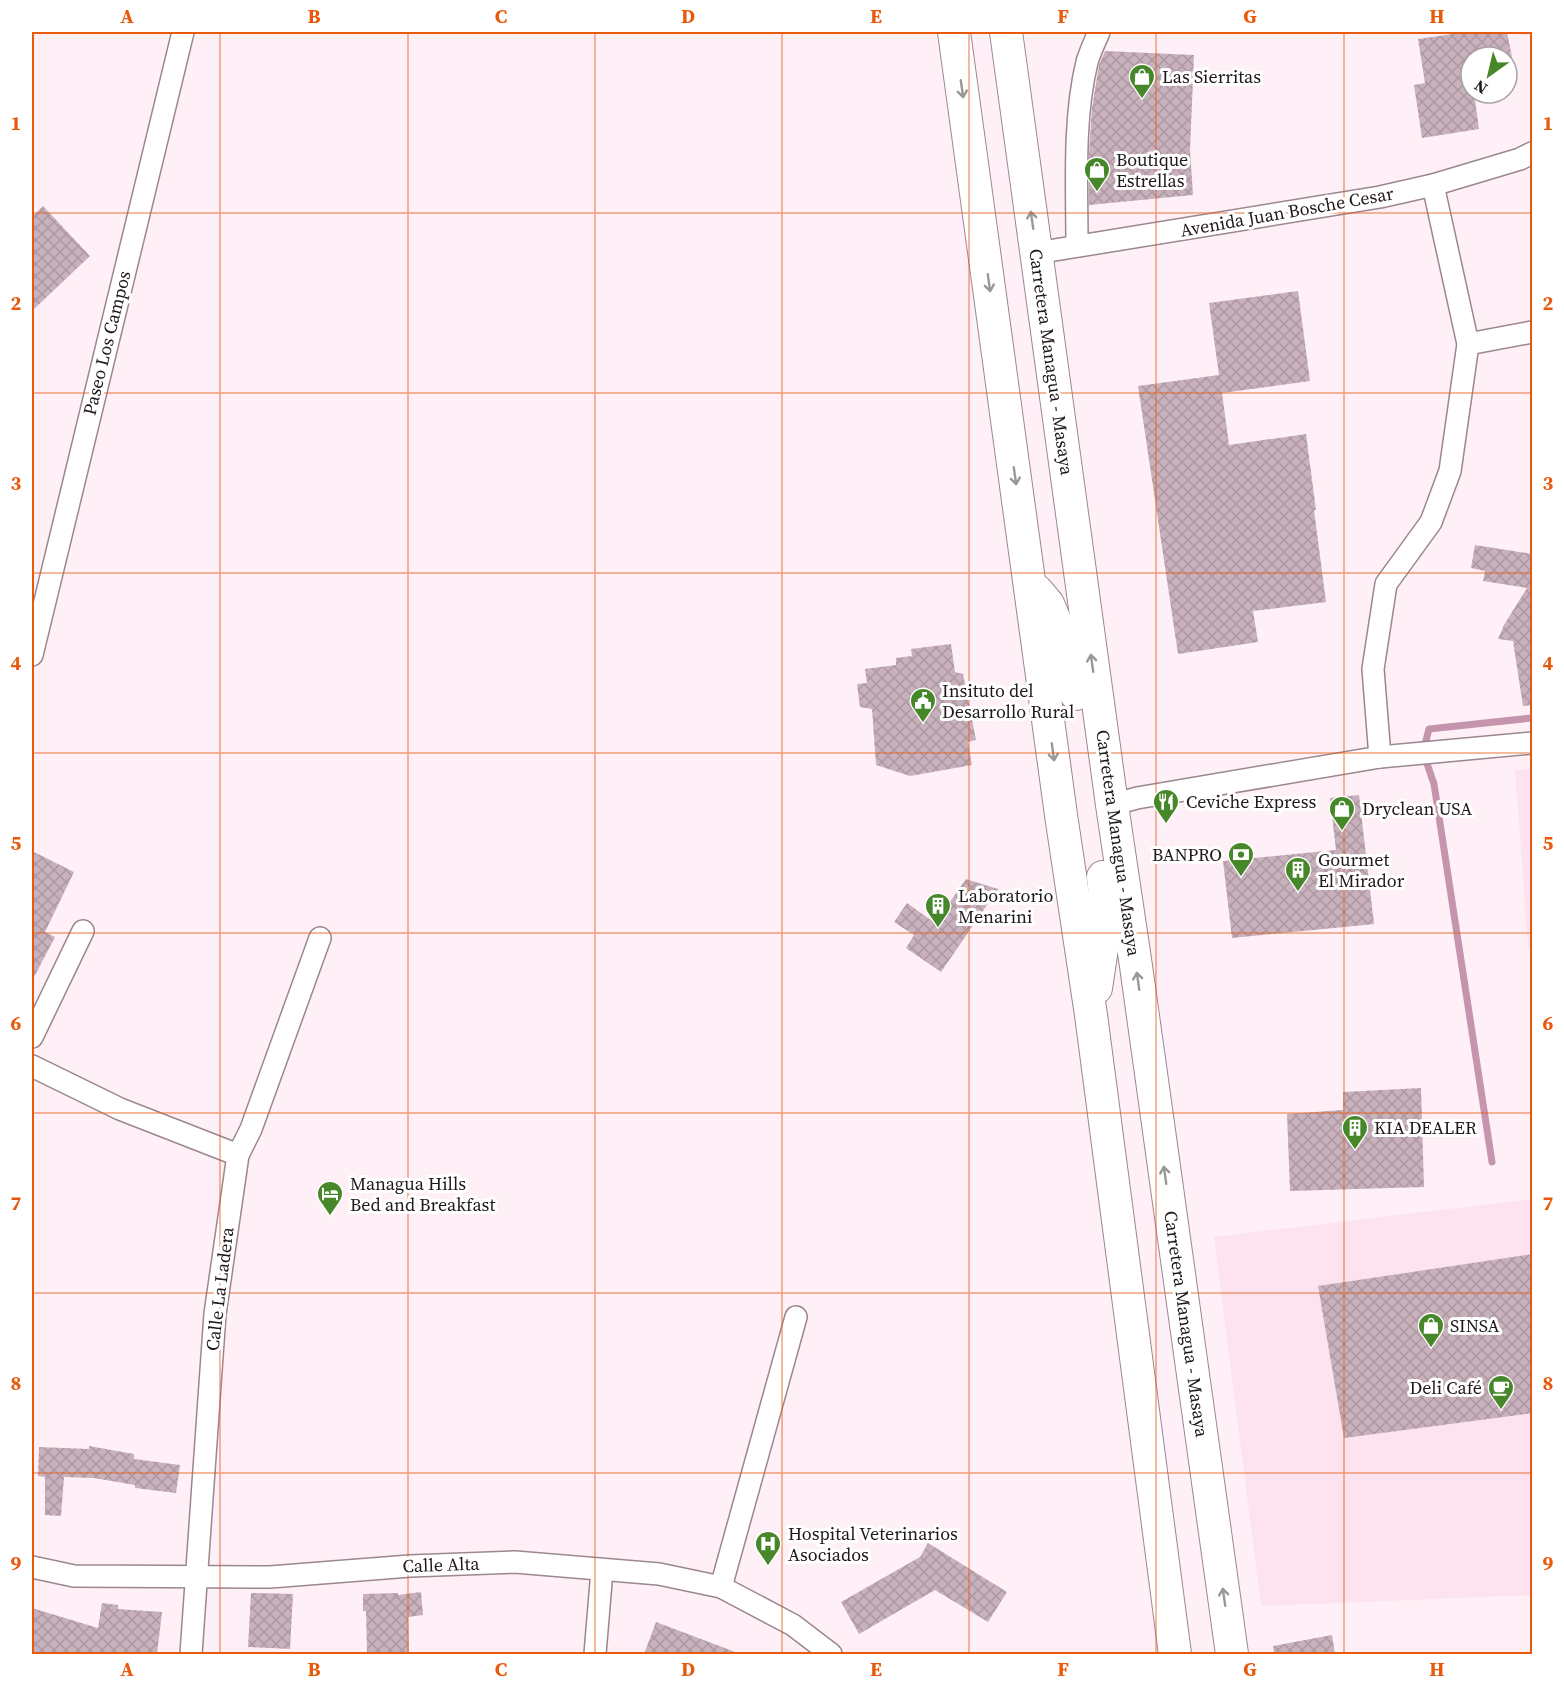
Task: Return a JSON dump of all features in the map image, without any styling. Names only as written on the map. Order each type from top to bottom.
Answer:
[{"type":"highway","points":[[954,32],[1061,814],[1091,1015],[1175,1654]]},
{"type":"highway","name":"Carretera Managua - Masaya","points":[[1006,32],[1232,1654]]},
{"type":"highway","points":[[1030,582],[1048,604],[1070,656],[1091,772],[1100,789],[1112,804],[1099,825],[1107,915],[1091,1015]]},
{"type":"street","name":"Paseo Los Campos","points":[[32,655],[183,32]]},
{"type":"street","points":[[1077,246],[1079,114],[1087,61],[1099,32]]},
{"type":"street","name":"Avenida Juan Bosche Cesar","points":[[1036,253],[1380,197],[1433,185],[1533,153]]},
{"type":"street","points":[[1380,757],[1372,669],[1386,584],[1431,522],[1450,471],[1468,344],[1433,185]]},
{"type":"street","points":[[1468,344],[1533,332]]},
{"type":"street","points":[[1112,804],[1380,757],[1533,743]]},
{"type":"street","points":[[32,1036],[83,931]]},
{"type":"street","name":"Calle La Ladera","points":[[191,1654],[215,1314],[238,1155],[320,938]]},
{"type":"street","points":[[32,1066],[120,1109],[238,1155]]},
{"type":"street","points":[[721,1587],[796,1317]]},
{"type":"street","name":"Calle Alta","points":[[32,1567],[74,1576],[270,1577],[411,1566],[515,1562],[659,1574],[721,1587],[793,1625],[831,1654]]},
{"type":"street","points":[[595,1654],[602,1570]]},
{"type":"shaded area","points":[[1532,769],[1532,959],[1528,944],[1515,770]]},
{"type":"shaded area","points":[[1532,1199],[1532,1595],[1261,1606],[1214,1237]]},
{"type":"building","points":[[1467,32],[1507,32],[1510,45],[1459,45],[1459,105],[1476,105],[1479,129],[1422,138],[1414,85],[1425,83],[1418,39]]},
{"type":"building","name":"Las Sierritas","points":[[1105,51],[1194,55],[1190,150],[1193,195],[1089,205],[1092,108],[1099,65]]},
{"type":"building","points":[[43,206],[90,256],[32,311],[32,217]]},
{"type":"building","points":[[1298,291],[1310,381],[1222,393],[1229,445],[1306,434],[1326,602],[1253,611],[1258,642],[1178,654],[1138,386],[1219,375],[1209,303]]},
{"type":"building","points":[[1475,545],[1533,554],[1533,705],[1523,706],[1513,641],[1498,639],[1527,588],[1483,581],[1485,571],[1471,568]]},
{"type":"building","name":"Insituto del Desarrollo Rural","points":[[951,644],[955,672],[963,674],[976,740],[968,742],[972,765],[910,776],[876,765],[872,709],[860,707],[857,684],[867,683],[865,669],[896,665],[896,658],[912,656],[911,649]]},
{"type":"building","name":"Gourmet El Mirador","points":[[1359,795],[1374,924],[1232,938],[1223,861],[1336,850],[1330,798]]},
{"type":"building","points":[[32,851],[74,872],[45,932],[55,937],[32,981]]},
{"type":"building","name":"Laboratorio Menarini","points":[[966,879],[998,889],[941,972],[906,948],[914,935],[894,922],[907,903],[935,923]]},
{"type":"building","name":"KIA DEALER","points":[[1421,1088],[1424,1187],[1290,1191],[1287,1114],[1343,1110],[1343,1092]]},
{"type":"building","name":"SINSA","points":[[1533,1254],[1533,1413],[1344,1438],[1318,1286]]},
{"type":"building","points":[[89,1446],[134,1454],[134,1459],[180,1465],[176,1493],[135,1488],[135,1485],[94,1478],[64,1477],[61,1516],[45,1515],[45,1477],[38,1476],[39,1447],[89,1449]]},
{"type":"building","points":[[928,1543],[1007,1592],[988,1622],[935,1590],[859,1634],[841,1602],[920,1557]]},
{"type":"building","points":[[421,1592],[423,1615],[408,1617],[409,1654],[367,1654],[366,1611],[363,1611],[363,1594],[398,1593],[398,1595]]},
{"type":"building","points":[[251,1593],[293,1594],[290,1649],[248,1647]]},
{"type":"building","points":[[102,1603],[118,1605],[118,1609],[162,1612],[157,1654],[32,1654],[32,1608],[98,1628]]},
{"type":"building","points":[[656,1622],[738,1653],[738,1654],[644,1654]]},
{"type":"building","points":[[1332,1635],[1335,1654],[1274,1654],[1273,1646]]},
{"type":"waterway","points":[[1492,1162],[1434,784],[1423,752],[1429,729],[1532,718]]},
{"type":"place","name":"Las Sierritas","points":[[1142,100]]},
{"type":"place","name":"Boutique Estrellas","points":[[1097,193]]},
{"type":"place","name":"Insituto del Desarrollo Rural","points":[[923,724]]},
{"type":"place","name":"Ceviche Express","points":[[1166,825]]},
{"type":"place","name":"Dryclean USA","points":[[1342,832]]},
{"type":"place","name":"BANPRO","points":[[1241,878]]},
{"type":"place","name":"Gourmet El Mirador","points":[[1298,893]]},
{"type":"place","name":"Laboratorio Menarini","points":[[938,929]]},
{"type":"place","name":"KIA DEALER","points":[[1355,1151]]},
{"type":"place","name":"Managua Hills Bed and Breakfast","points":[[330,1217]]},
{"type":"place","name":"SINSA","points":[[1431,1349]]},
{"type":"place","name":"Deli Café","points":[[1501,1411]]},
{"type":"place","name":"Hospital Veterinarios Asociados","points":[[768,1567]]}]
